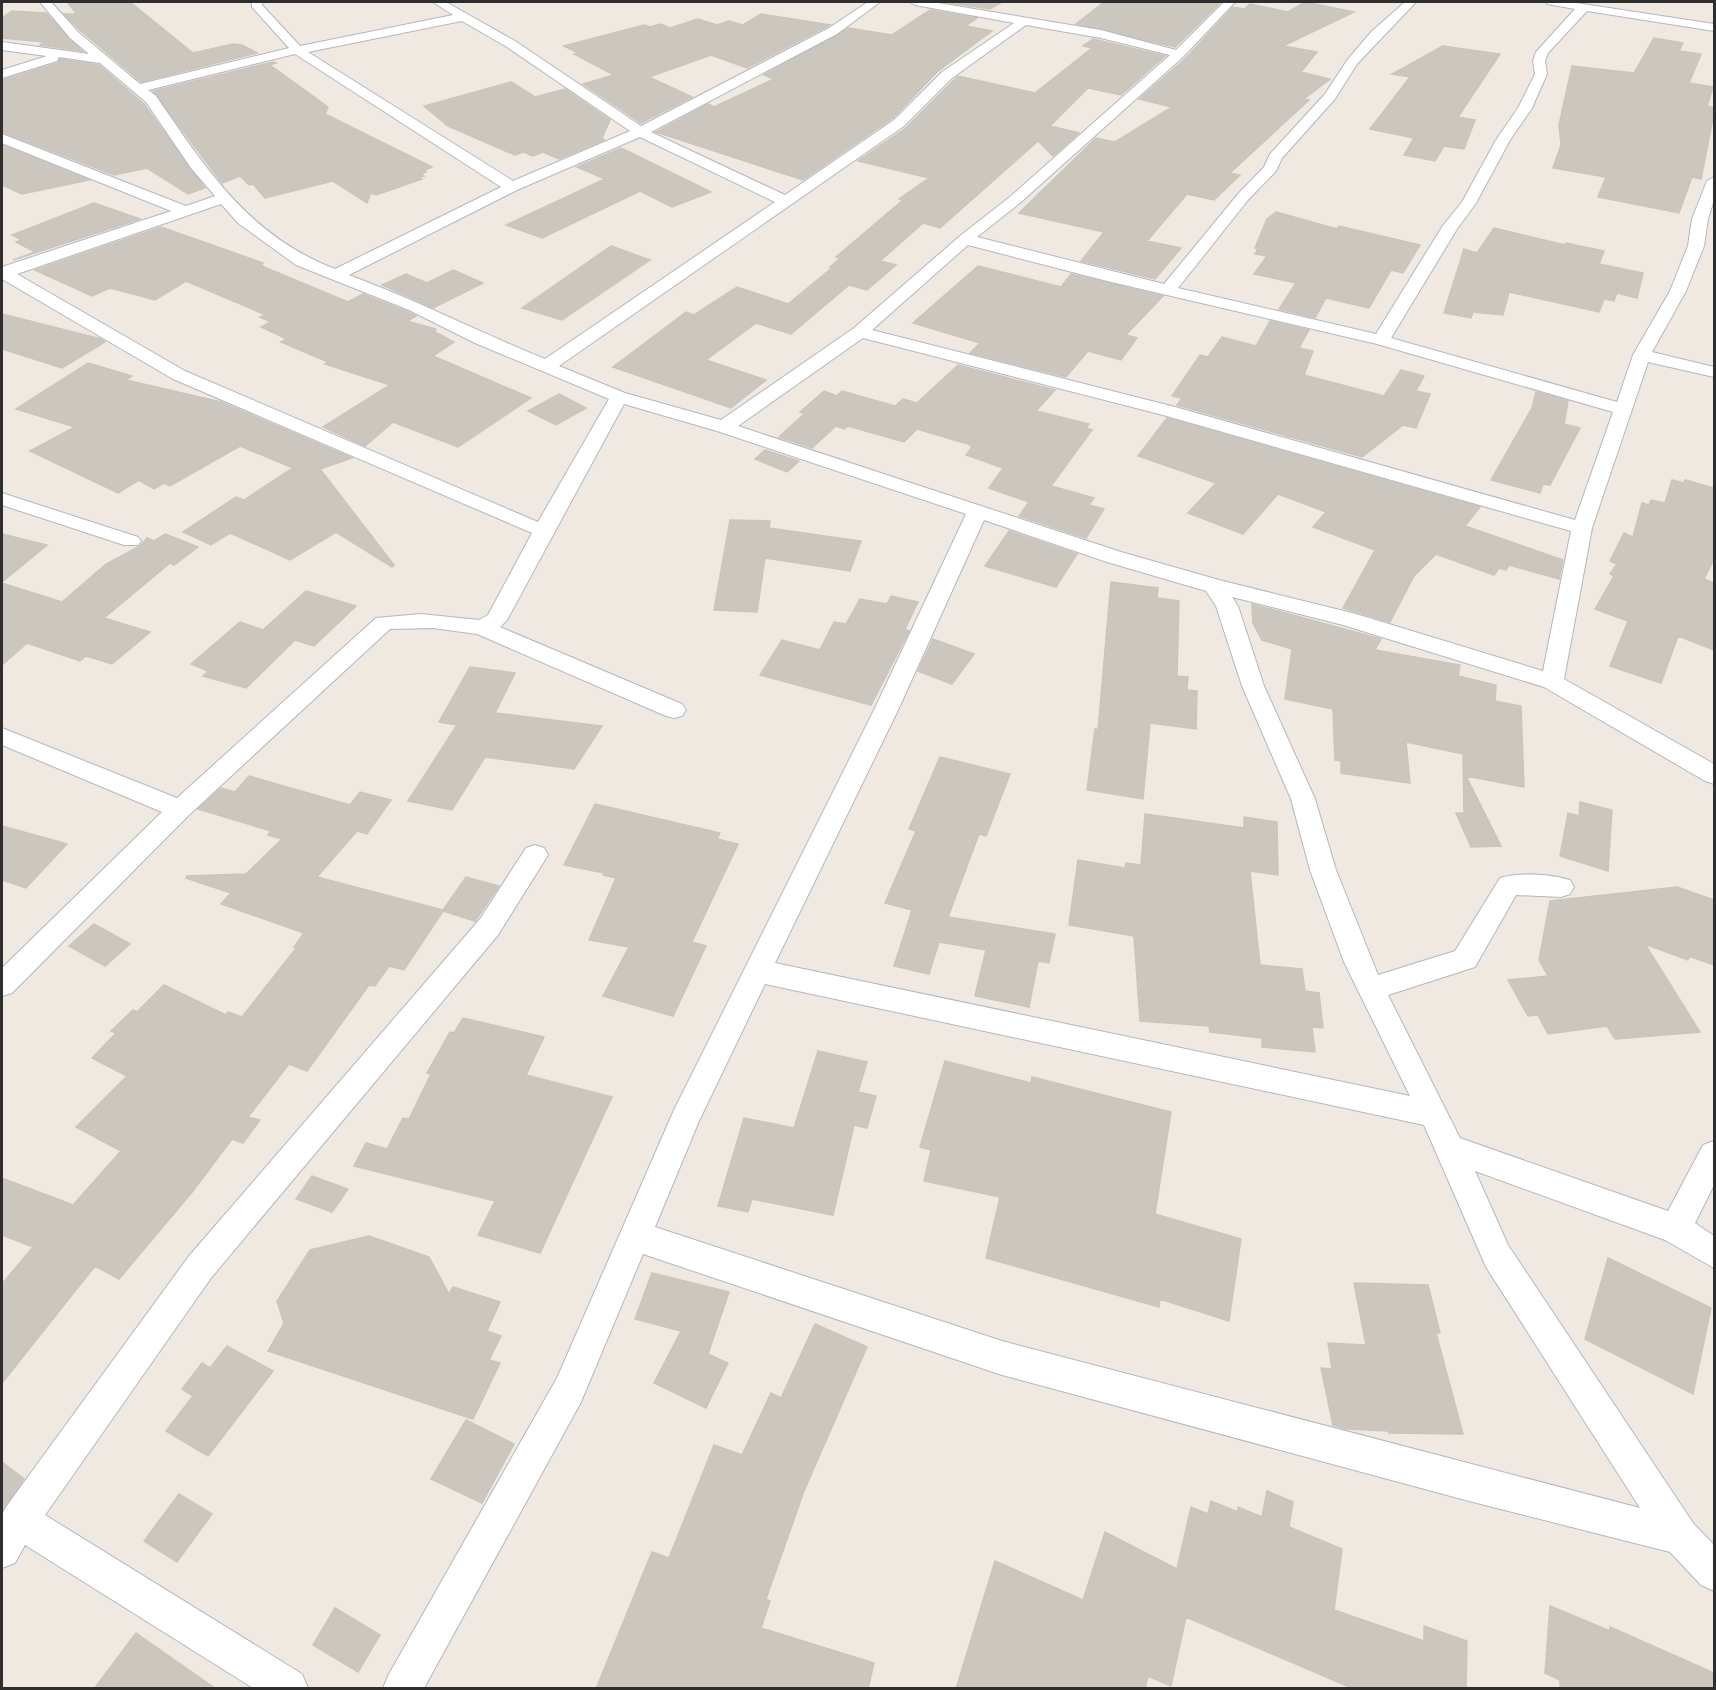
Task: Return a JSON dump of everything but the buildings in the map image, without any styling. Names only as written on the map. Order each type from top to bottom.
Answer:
[{"type":"street","points":[[45,2],[74,35],[151,99],[196,165],[243,219],[270,242],[302,262],[415,306],[481,339],[619,397],[724,427],[977,513],[1214,586],[1359,622],[1552,682],[1714,775]]},
{"type":"street","points":[[257,2],[256,5],[297,50],[512,187]]},
{"type":"street","points":[[439,2],[511,44],[640,132],[787,202]]},
{"type":"street","points":[[336,274],[512,187],[640,132],[833,31],[875,2]]},
{"type":"street","points":[[915,2],[1101,34],[1179,54]]},
{"type":"street","points":[[724,427],[860,332],[965,239],[1016,199],[1179,54],[1230,2]]},
{"type":"street","points":[[1169,289],[1243,197],[1271,168],[1275,157],[1330,96],[1352,62],[1394,15],[1411,2]]},
{"type":"street","points":[[1551,2],[1714,27]]},
{"type":"street","points":[[1381,339],[1450,227],[1469,203],[1503,140],[1525,108],[1541,74],[1539,61],[1542,52],[1566,23],[1584,7]]},
{"type":"street","points":[[138,88],[297,50],[463,17]]},
{"type":"street","points":[[547,366],[899,123],[947,75],[1024,21]]},
{"type":"street","points":[[2,46],[101,59]]},
{"type":"street","points":[[2,74],[61,55]]},
{"type":"street","points":[[2,138],[187,212]]},
{"type":"street","points":[[1552,682],[1582,528],[1642,355],[1678,291],[1696,246],[1700,219],[1714,182]]},
{"type":"street","points":[[2,273],[224,198]]},
{"type":"street","points":[[965,239],[1381,339],[1622,409]]},
{"type":"street","points":[[2,273],[179,375],[543,531]]},
{"type":"street","points":[[860,332],[1169,411],[1582,528]]},
{"type":"street","points":[[1642,355],[1714,372]]},
{"type":"street","points":[[482,628],[496,620],[543,531],[619,397]]},
{"type":"street","points":[[2,499],[131,541]]},
{"type":"street","points":[[403,1689],[569,1390],[685,1119],[887,708],[977,513]]},
{"type":"street","points":[[1214,586],[1227,606],[1253,686],[1303,799],[1323,870],[1358,962],[1434,1114],[1497,1256],[1680,1536],[1714,1572]]},
{"type":"street","points":[[2,985],[180,809],[384,623],[408,620],[449,622],[482,628],[674,710]]},
{"type":"street","points":[[2,736],[180,809]]},
{"type":"street","points":[[288,1689],[10,1535],[200,1267],[489,927],[535,855]]},
{"type":"street","points":[[1371,989],[1465,959],[1509,885],[1561,887]]},
{"type":"street","points":[[758,971],[1434,1114]]},
{"type":"street","points":[[1449,1148],[1675,1229],[1714,1253]]},
{"type":"street","points":[[1675,1229],[1714,1155]]},
{"type":"street","points":[[635,1236],[1002,1358],[1469,1483],[1680,1536]]}]
